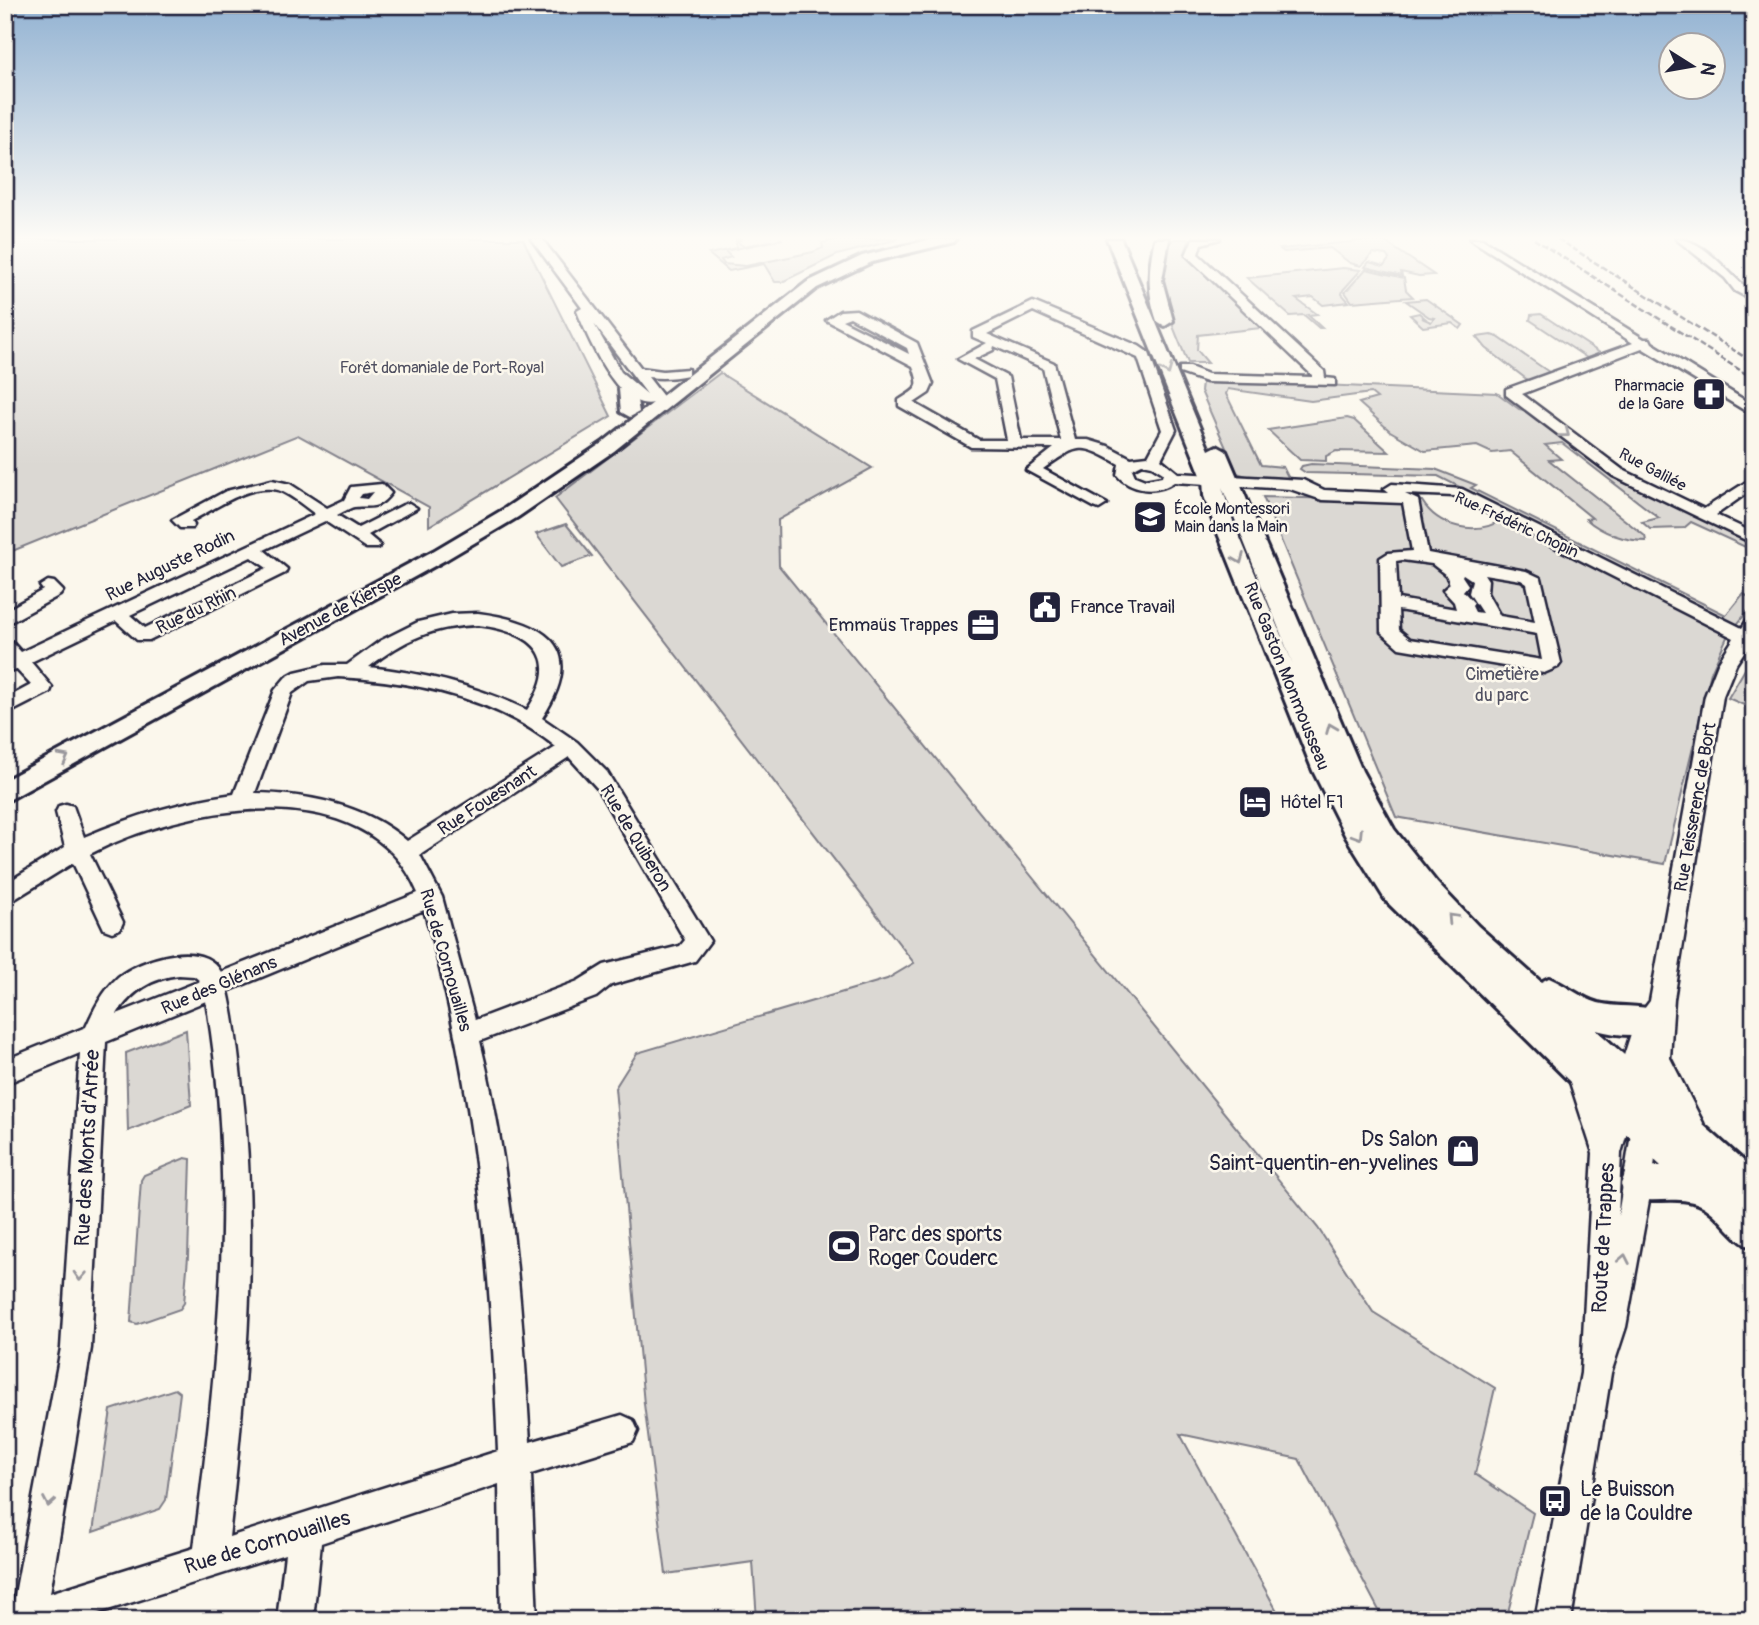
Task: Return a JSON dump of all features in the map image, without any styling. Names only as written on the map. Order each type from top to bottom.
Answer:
[{"type":"main road","points":[[654,399],[682,372],[756,315]]},
{"type":"main road","points":[[654,399],[771,315]]},
{"type":"main road","name":"Rue Gaston Monmousseau","points":[[1148,315],[1349,771],[1385,837],[1427,891],[1468,935],[1490,969],[1578,1068],[1636,1102]]},
{"type":"main road","name":"Rue Gaston Monmousseau","points":[[1164,315],[1193,377],[1221,481]]},
{"type":"main road","points":[[627,389],[630,412]]},
{"type":"main road","name":"Avenue de Kierspe","points":[[5,771],[467,523],[560,464],[630,412],[654,399]]},
{"type":"main road","name":"Avenue de Kierspe","points":[[5,792],[440,555],[563,479],[654,399]]},
{"type":"main road","points":[[1490,969],[1587,1015],[1623,1021],[1654,1010]]},
{"type":"main road","points":[[1490,969],[1492,974],[1754,1212]]},
{"type":"main road","points":[[1636,1102],[1708,1152],[1754,1194]]},
{"type":"main road","points":[[1636,1102],[1708,1190],[1754,1231]]},
{"type":"main road","points":[[1638,1184],[1678,1184],[1708,1190]]},
{"type":"street","points":[[585,315],[597,345],[627,389],[654,399]]},
{"type":"street","points":[[593,315],[654,399]]},
{"type":"street","points":[[842,315],[832,320],[919,364]]},
{"type":"street","points":[[855,315],[913,346],[926,384],[924,390],[904,403],[976,444],[1088,444],[1128,463],[1139,460],[1153,461],[1168,469],[1171,477]]},
{"type":"street","points":[[1015,315],[976,334],[1049,366],[1069,444]]},
{"type":"street","points":[[1054,315],[1134,349],[1144,356],[1170,430],[1153,461]]},
{"type":"street","points":[[1193,377],[1324,382],[1319,374],[1255,315]]},
{"type":"street","points":[[1601,315],[1754,412]]},
{"type":"street","name":"Rue Galilée","points":[[1646,342],[1511,392],[1618,473],[1754,539]]},
{"type":"street","points":[[988,347],[964,359],[1001,377],[1015,444]]},
{"type":"street","points":[[636,372],[663,375],[682,372]]},
{"type":"street","points":[[1069,444],[1033,470],[1099,504]]},
{"type":"street","name":"Rue Frédéric Chopin","points":[[1128,463],[1125,474],[1141,484],[1163,484],[1171,477],[1457,492],[1749,629]]},
{"type":"street","points":[[1704,516],[1754,481]]},
{"type":"street","points":[[186,525],[180,520],[255,486],[271,483],[285,487],[372,545]]},
{"type":"street","points":[[1291,484],[1301,490],[1322,495],[1410,500],[1453,584]]},
{"type":"street","name":"Rue Auguste Rodin","points":[[12,664],[352,502]]},
{"type":"street","points":[[357,535],[409,508]]},
{"type":"street","name":"Rue du Rhin","points":[[118,614],[143,636],[285,574],[251,549]]},
{"type":"street","points":[[1453,584],[1526,576],[1535,582],[1546,631],[1552,663],[1544,667],[1405,644],[1390,632],[1388,558],[1402,555],[1453,584],[1493,621],[1546,631]]},
{"type":"street","points":[[1389,603],[1453,584],[1475,573],[1480,580],[1478,593],[1489,608],[1493,621]]},
{"type":"street","points":[[5,619],[54,592],[48,586]]},
{"type":"street","points":[[352,671],[396,638],[422,628],[451,620],[506,622],[525,629],[551,651],[555,669],[552,685],[544,704],[531,719]]},
{"type":"street","name":"Rue Teisserenc de Bort","points":[[1636,1102],[1714,696],[1727,663],[1749,629]]},
{"type":"street","points":[[5,645],[12,664],[43,687],[5,708]]},
{"type":"street","name":"Rue de Quiberon","points":[[242,801],[284,690],[291,681],[310,673],[352,671],[415,678],[449,685],[489,699],[531,719],[570,747],[600,778],[698,941],[687,954],[604,976],[587,989],[467,1034]]},
{"type":"street","name":"Rue Fouesnant","points":[[405,853],[570,747]]},
{"type":"street","name":"Rue de Cornouailles","points":[[5,896],[77,850],[136,825],[190,810],[242,801],[292,803],[336,811],[381,832],[405,853],[419,871],[431,897],[467,1034],[497,1216],[515,1462]]},
{"type":"street","points":[[66,812],[77,850],[112,922]]},
{"type":"street","name":"Rue des Glénans","points":[[5,1072],[431,897]]},
{"type":"street","name":"Rue des Monts d'Arrée","points":[[23,1618],[76,1348],[94,1037],[111,1000],[125,986],[148,971],[185,964],[210,975],[221,1013],[236,1160],[235,1289],[210,1559]]},
{"type":"street","name":"Rue Teisserenc de Bort","points":[[1636,1102],[1657,1058],[1654,1010]]},
{"type":"street","points":[[1657,1058],[1676,1100],[1708,1152]]},
{"type":"street","points":[[1578,1068],[1607,1153]]},
{"type":"street","name":"Route de Trappes","points":[[1553,1620],[1596,1373],[1607,1153],[1636,1102]]},
{"type":"street","name":"Route de Trappes","points":[[1596,1373],[1611,1328],[1638,1184],[1636,1102]]},
{"type":"street","name":"Rue de Cornouailles","points":[[23,1618],[305,1531],[515,1462],[622,1431]]},
{"type":"street","points":[[515,1462],[519,1620]]},
{"type":"street","points":[[295,1620],[305,1531]]},
{"type":"green space","name":"Forêt domaniale de Port-Royal","points":[[5,315],[561,315],[611,416],[429,526],[429,507],[298,435],[5,554]]},
{"type":"green space","points":[[1169,315],[1248,315],[1261,328],[1198,335],[1197,350],[1208,363],[1188,363]]},
{"type":"green space","points":[[1289,315],[1309,315],[1322,328],[1304,315]]},
{"type":"green space","points":[[1410,315],[1421,315],[1431,322],[1434,318],[1426,315],[1449,315],[1463,325],[1460,329],[1452,323],[1423,327]]},
{"type":"green space","points":[[1531,315],[1542,315],[1600,353],[1587,358],[1530,320]]},
{"type":"green space","points":[[1491,335],[1549,372],[1529,381],[1486,348],[1477,337]]},
{"type":"green space","points":[[720,373],[872,468],[778,520],[779,566],[1318,1228],[1373,1312],[1495,1388],[1475,1474],[1533,1513],[1506,1620],[1384,1620],[1299,1459],[1180,1434],[1282,1620],[757,1620],[753,1562],[666,1574],[644,1404],[615,1088],[637,1053],[887,979],[914,963],[555,498]]},
{"type":"green space","points":[[1212,380],[1497,393],[1519,409],[1530,411],[1617,478],[1754,543],[1754,551],[1691,522],[1684,528],[1650,529],[1642,522],[1659,518],[1562,443],[1545,445],[1561,459],[1549,460],[1645,536],[1646,541],[1622,538],[1606,532],[1586,519],[1592,518],[1510,451],[1492,453],[1477,446],[1425,451],[1390,431],[1359,403],[1377,398],[1371,393],[1311,401],[1228,389],[1226,394],[1261,465],[1283,467],[1289,479],[1249,477],[1237,473],[1201,391],[1202,383]]},
{"type":"green space","points":[[1347,418],[1354,420],[1389,452],[1336,451],[1326,456],[1326,461],[1300,460],[1268,430]]},
{"type":"green space","points":[[1311,464],[1435,469],[1476,485],[1471,488],[1726,615],[1743,594],[1754,599],[1754,603],[1735,627],[1438,476],[1306,473],[1300,469]]},
{"type":"green space","name":"Cimetière du parc","points":[[1263,497],[1422,501],[1429,510],[1448,523],[1470,528],[1503,519],[1728,635],[1711,672],[1665,864],[1396,817]]},
{"type":"green space","points":[[566,524],[592,556],[561,567],[536,534]]},
{"type":"green space","points":[[1754,654],[1754,708],[1753,709],[1728,698]]},
{"type":"green space","points":[[186,1030],[191,1105],[128,1131],[126,1053]]},
{"type":"green space","points":[[185,1158],[191,1159],[184,1303],[180,1309],[137,1324],[131,1322],[141,1180],[144,1175]]},
{"type":"green space","points":[[175,1389],[180,1393],[166,1500],[160,1509],[93,1532],[111,1410]]},
{"type":"railway","points":[[1653,315],[1754,379]]},
{"type":"railway","points":[[1678,315],[1754,363]]},
{"type":"place","name":"Pharmacie de la Gare","points":[[1709,394]]},
{"type":"place","name":"École Montessori Main dans la Main","points":[[1150,517]]},
{"type":"place","name":"France Travail","points":[[1045,607]]},
{"type":"place","name":"Emmaüs Trappes","points":[[983,625]]},
{"type":"place","name":"Hôtel F1","points":[[1255,802]]},
{"type":"place","name":"Ds Salon Saint-quentin-en-yvelines","points":[[1463,1151]]},
{"type":"place","name":"Parc des sports Roger Couderc","points":[[844,1246]]},
{"type":"place","name":"Le Buisson de la Couldre","points":[[1555,1501]]}]
